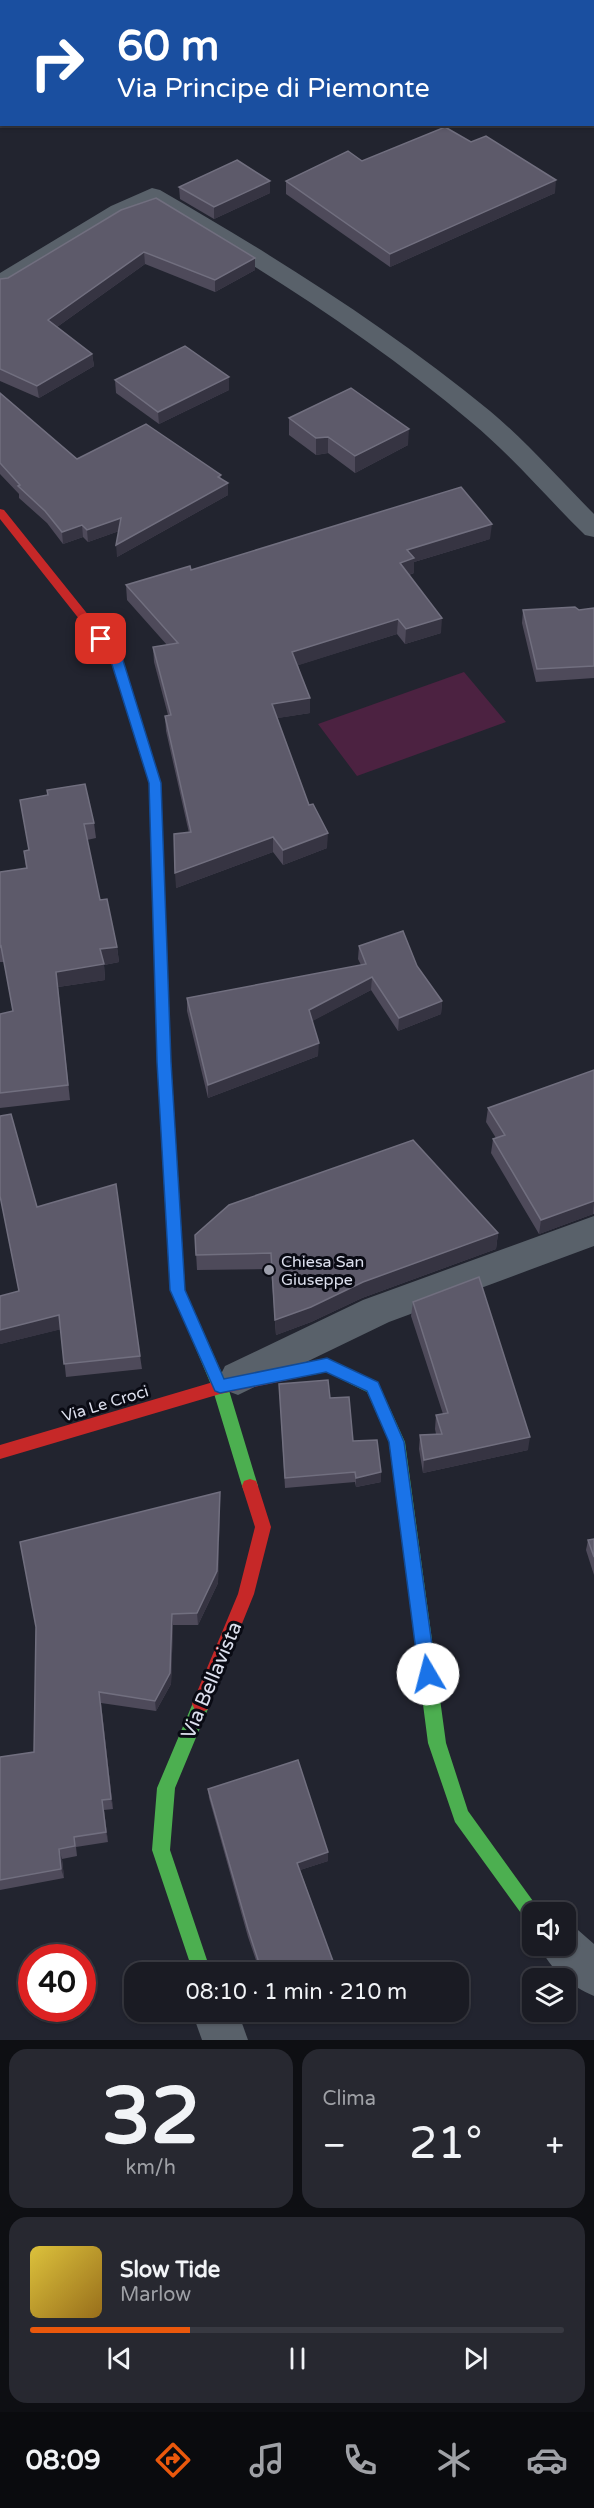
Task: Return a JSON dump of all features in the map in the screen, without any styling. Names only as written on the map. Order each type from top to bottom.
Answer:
[{"type":"street","points":[[0,283],[118,211],[152,195],[254,254],[420,370],[482,418],[594,529]]},
{"type":"street","name":"Via Bellavista","points":[[0,512],[116,657],[155,783],[164,1062],[178,1290],[220,1387],[263,1527],[246,1594],[166,1788],[161,1850],[199,1962]]},
{"type":"street","points":[[220,1387],[376,1311],[594,1231]]},
{"type":"street","name":"Via Le Croci","points":[[0,1452],[220,1387],[327,1365],[373,1387],[396,1442],[437,1743],[461,1816],[523,1902]]},
{"type":"street","points":[[574,1956],[594,1973]]},
{"type":"street","points":[[219,2022],[225,2040]]},
{"type":"shaded area","points":[[464,672],[506,722],[357,776],[318,724]]},
{"type":"building","points":[[445,127],[471,142],[486,136],[556,180],[390,254],[286,181],[348,151],[362,161]]},
{"type":"building","points":[[237,160],[270,181],[214,207],[179,187]]},
{"type":"building","points":[[156,198],[255,258],[215,280],[144,252],[48,320],[92,354],[37,386],[0,369],[0,279],[8,278],[121,210]]},
{"type":"building","points":[[185,346],[229,377],[158,412],[115,380]]},
{"type":"building","points":[[351,388],[409,429],[355,456],[328,437],[316,438],[289,418]]},
{"type":"building","points":[[0,393],[77,459],[146,424],[221,475],[218,477],[228,483],[116,545],[121,518],[87,530],[82,525],[62,532],[45,511],[18,486],[20,485],[0,463]]},
{"type":"building","points":[[461,487],[492,524],[407,550],[414,558],[400,563],[442,618],[406,629],[398,619],[292,652],[310,698],[272,704],[309,805],[313,804],[328,833],[283,850],[273,837],[175,873],[174,834],[191,832],[165,716],[171,715],[153,647],[178,643],[126,585],[190,566],[191,570]]},
{"type":"building","points":[[575,607],[579,610],[594,608],[594,666],[537,669],[523,610]]},
{"type":"building","points":[[85,784],[94,823],[84,824],[100,900],[107,899],[117,947],[100,949],[104,964],[56,972],[68,1085],[0,1093],[0,1014],[13,1011],[0,947],[0,872],[27,868],[24,851],[29,850],[20,800],[48,795],[47,790]]},
{"type":"building","points":[[403,931],[417,966],[442,1001],[399,1018],[372,977],[309,1010],[319,1043],[208,1085],[187,998],[366,964],[359,946]]},
{"type":"building","points":[[594,1070],[594,1201],[541,1220],[493,1139],[505,1135],[488,1108]]},
{"type":"building","points":[[11,1114],[37,1207],[116,1184],[140,1356],[64,1364],[59,1315],[0,1330],[0,1296],[19,1291],[0,1196],[0,1116]]},
{"type":"building","points":[[413,1140],[498,1233],[363,1282],[311,1307],[275,1320],[271,1253],[196,1255],[195,1235],[229,1205]]},
{"type":"building","points":[[479,1277],[530,1437],[424,1460],[420,1435],[442,1434],[436,1415],[448,1413],[413,1302]]},
{"type":"building","points":[[328,1380],[330,1398],[349,1397],[353,1441],[377,1440],[381,1472],[356,1478],[355,1472],[285,1478],[279,1384]]},
{"type":"building","points":[[220,1492],[217,1571],[197,1613],[172,1614],[170,1673],[155,1701],[99,1692],[111,1799],[102,1800],[106,1832],[74,1837],[75,1846],[59,1849],[61,1869],[0,1880],[0,1757],[34,1752],[36,1627],[20,1542]]},
{"type":"building","points":[[594,1539],[594,1557],[588,1540]]},
{"type":"building","points":[[298,1760],[328,1852],[297,1863],[333,1962],[259,1962],[208,1789]]},
{"type":"traffic: fast","points":[[158,878],[164,1062],[178,1290],[220,1387],[250,1486]]},
{"type":"traffic: fast","points":[[312,1368],[327,1365],[373,1387],[397,1442],[437,1743],[461,1816],[523,1902]]},
{"type":"traffic: fast","points":[[199,1962],[161,1850],[166,1788],[201,1704]]},
{"type":"traffic: jam","points":[[0,512],[116,657],[155,783],[158,878]]},
{"type":"traffic: jam","points":[[0,1452],[220,1387],[312,1368]]},
{"type":"traffic: jam","points":[[201,1704],[246,1594],[263,1527],[250,1486]]},
{"type":"place","name":"Chiesa San Giuseppe","points":[[269,1270]]},
{"type":"route","points":[[101,639],[116,657],[155,783],[164,1062],[178,1290],[220,1387],[327,1365],[373,1387],[396,1442],[428,1674]]}]
